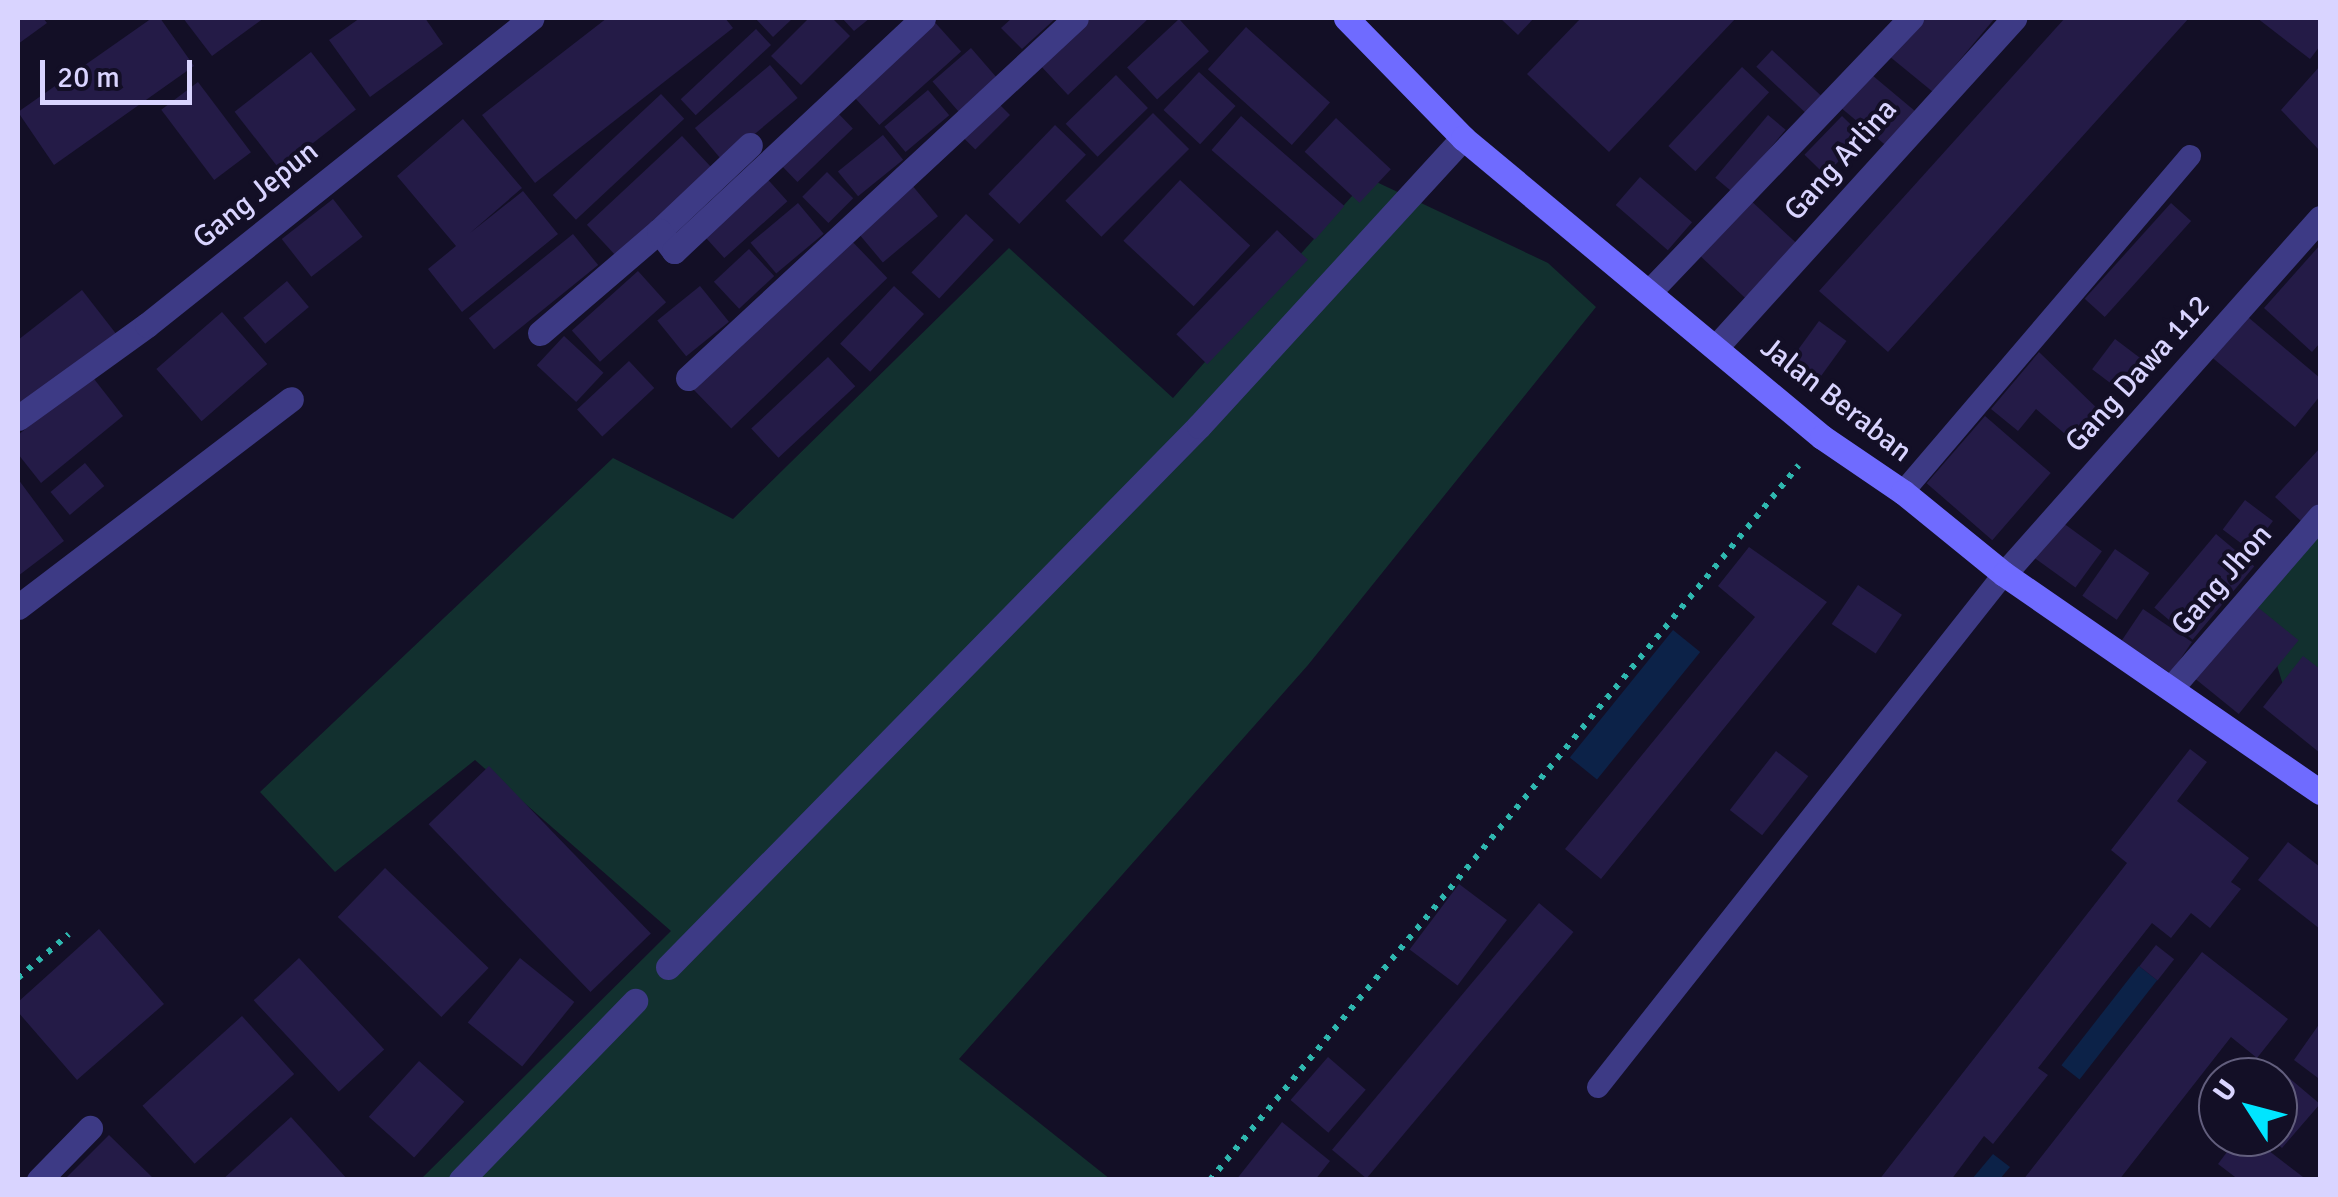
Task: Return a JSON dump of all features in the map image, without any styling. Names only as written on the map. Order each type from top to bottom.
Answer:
[{"type":"street","name":"Gang Jepun","points":[[18,418],[147,325],[531,18]]},
{"type":"street","points":[[658,231],[674,250],[924,18]]},
{"type":"street","points":[[688,378],[1076,18]]},
{"type":"street","name":"Jalan Beraban","points":[[1346,18],[1462,138],[1650,290],[1822,437],[1903,492],[2004,574],[2320,792]]},
{"type":"street","points":[[1650,290],[1911,18]]},
{"type":"street","name":"Gang Arlina","points":[[1716,346],[2014,18]]},
{"type":"street","points":[[668,967],[1200,426],[1462,138]]},
{"type":"street","points":[[540,333],[750,145]]},
{"type":"street","name":"Gang Dawa 112","points":[[2004,574],[2320,218]]},
{"type":"street","points":[[18,607],[291,399]]},
{"type":"street","name":"Gang Jhon","points":[[2172,687],[2320,516]]},
{"type":"street","points":[[460,1180],[635,1001]]},
{"type":"street","points":[[39,1180],[90,1128]]},
{"type":"lane","points":[[1903,492],[2190,156]]},
{"type":"lane","points":[[1598,1087],[2004,574]]},
{"type":"path","points":[[1210,1180],[1822,437]]},
{"type":"path","points":[[18,978],[68,934]]},
{"type":"green space","points":[[1368,178],[1548,263],[1596,307],[1308,665],[959,1059],[1110,1179],[421,1179],[671,931],[475,760],[335,872],[260,792],[613,458],[733,519],[1009,248],[1173,398]]},
{"type":"green space","points":[[2320,506],[2320,713],[2283,685],[2269,639],[2230,604]]},
{"type":"water","points":[[1673,630],[1700,652],[1597,779],[1570,757]]},
{"type":"water","points":[[2139,966],[2157,980],[2080,1079],[2061,1065]]},
{"type":"water","points":[[1993,1154],[2010,1167],[2000,1179],[1972,1179]]},
{"type":"building","points":[[18,18],[43,18],[47,23],[18,44]]},
{"type":"building","points":[[152,18],[160,18],[194,66],[54,165],[18,112]]},
{"type":"building","points":[[183,18],[264,18],[212,56]]},
{"type":"building","points":[[360,18],[425,18],[443,44],[370,97],[329,40]]},
{"type":"building","points":[[607,18],[725,18],[733,28],[535,183],[482,115]]},
{"type":"building","points":[[755,18],[793,18],[773,37]]},
{"type":"building","points":[[809,18],[832,18],[850,36],[801,85],[771,56]]},
{"type":"building","points":[[842,18],[870,18],[854,31]]},
{"type":"building","points":[[931,18],[961,51],[879,125],[849,92]]},
{"type":"building","points":[[1012,18],[1056,18],[1022,49],[1001,28]]},
{"type":"building","points":[[1087,18],[1149,18],[1068,95],[1039,64]]},
{"type":"building","points":[[1500,18],[1534,18],[1518,35]]},
{"type":"building","points":[[1581,18],[1736,18],[1609,152],[1527,74]]},
{"type":"building","points":[[1920,18],[1995,18],[1933,92],[1889,56]]},
{"type":"building","points":[[2065,18],[2189,18],[1888,352],[1819,291]]},
{"type":"building","points":[[2257,18],[2320,18],[2320,46],[2310,59]]},
{"type":"building","points":[[1179,19],[1209,51],[1157,100],[1127,67]]},
{"type":"building","points":[[1246,27],[1330,103],[1292,145],[1208,69]]},
{"type":"building","points":[[756,29],[771,45],[696,115],[681,99]]},
{"type":"building","points":[[971,48],[998,79],[959,112],[933,81]]},
{"type":"building","points":[[1772,50],[1822,97],[1807,114],[1756,67]]},
{"type":"building","points":[[311,52],[356,110],[280,169],[235,112]]},
{"type":"building","points":[[770,65],[798,98],[723,161],[695,128]]},
{"type":"building","points":[[2320,66],[2320,151],[2281,110]]},
{"type":"building","points":[[1742,67],[1769,92],[1695,171],[1668,146]]},
{"type":"building","points":[[1866,70],[1917,113],[1888,148],[1837,104]]},
{"type":"building","points":[[1199,72],[1236,106],[1200,144],[1164,110]]},
{"type":"building","points":[[1116,75],[1148,108],[1098,157],[1066,124]]},
{"type":"building","points":[[198,82],[251,152],[214,180],[161,110]]},
{"type":"building","points":[[928,90],[949,115],[906,152],[884,127]]},
{"type":"building","points":[[661,94],[684,119],[576,220],[553,195]]},
{"type":"building","points":[[993,98],[1010,115],[975,150],[958,133]]},
{"type":"building","points":[[832,107],[853,129],[797,182],[777,160]]},
{"type":"building","points":[[1153,113],[1189,149],[1101,237],[1065,201]]},
{"type":"building","points":[[1768,115],[1786,130],[1733,193],[1715,178]]},
{"type":"building","points":[[1241,116],[1344,206],[1315,240],[1211,150]]},
{"type":"building","points":[[1842,116],[1863,136],[1825,175],[1804,155]]},
{"type":"building","points":[[1336,118],[1391,169],[1359,203],[1305,152]]},
{"type":"building","points":[[463,119],[522,188],[470,233],[523,191],[558,234],[462,312],[428,269],[456,246],[397,176]]},
{"type":"building","points":[[1055,125],[1086,155],[1019,224],[988,194]]},
{"type":"building","points":[[883,135],[903,160],[858,196],[838,172]]},
{"type":"building","points":[[682,136],[715,172],[620,260],[587,225]]},
{"type":"building","points":[[827,172],[853,198],[828,223],[802,197]]},
{"type":"building","points":[[762,173],[787,201],[724,258],[699,230]]},
{"type":"building","points":[[1640,177],[1692,222],[1668,250],[1616,205]]},
{"type":"building","points":[[1180,180],[1250,245],[1194,306],[1123,241]]},
{"type":"building","points":[[911,184],[938,216],[883,262],[856,230]]},
{"type":"building","points":[[1748,198],[1801,247],[1750,302],[1697,253]]},
{"type":"building","points":[[333,199],[363,237],[311,277],[282,239]]},
{"type":"building","points":[[798,203],[824,234],[776,273],[751,243]]},
{"type":"building","points":[[2171,203],[2191,221],[2105,317],[2085,299]]},
{"type":"building","points":[[966,214],[994,240],[939,298],[911,273]]},
{"type":"building","points":[[1277,230],[1308,260],[1207,364],[1176,334]]},
{"type":"building","points":[[573,234],[598,265],[494,349],[469,318]]},
{"type":"building","points":[[845,234],[887,278],[731,429],[689,385]]},
{"type":"building","points":[[2320,245],[2320,343],[2312,352],[2264,308]]},
{"type":"building","points":[[749,249],[774,276],[739,309],[714,282]]},
{"type":"building","points":[[638,271],[666,302],[600,362],[572,331]]},
{"type":"building","points":[[287,281],[309,307],[265,344],[243,318]]},
{"type":"building","points":[[700,286],[729,322],[686,356],[657,321]]},
{"type":"building","points":[[894,286],[924,314],[870,372],[840,344]]},
{"type":"building","points":[[82,290],[117,335],[18,408],[18,340]]},
{"type":"building","points":[[222,312],[267,364],[202,421],[156,369]]},
{"type":"building","points":[[2242,312],[2320,378],[2320,396],[2295,427],[2208,354]]},
{"type":"building","points":[[1819,321],[1847,341],[1816,383],[1788,363]]},
{"type":"building","points":[[564,336],[603,373],[576,402],[537,365]]},
{"type":"building","points":[[2115,339],[2148,364],[2125,394],[2092,369]]},
{"type":"building","points":[[2039,352],[2105,416],[2079,446],[2036,409],[2018,431],[1991,409]]},
{"type":"building","points":[[828,357],[855,386],[778,458],[751,429]]},
{"type":"building","points":[[629,361],[654,388],[602,436],[577,409]]},
{"type":"building","points":[[91,375],[123,416],[41,483],[18,454],[18,435]]},
{"type":"building","points":[[1985,416],[2051,473],[1992,540],[1927,483]]},
{"type":"building","points":[[2320,448],[2320,502],[2302,522],[2275,497]]},
{"type":"building","points":[[85,463],[104,486],[70,515],[51,492]]},
{"type":"building","points":[[18,479],[64,541],[18,576]]},
{"type":"building","points":[[2245,500],[2273,521],[2251,551],[2223,530]]},
{"type":"building","points":[[2059,520],[2102,551],[2075,588],[2033,556]]},
{"type":"building","points":[[2216,534],[2254,566],[2193,640],[2154,608]]},
{"type":"building","points":[[1749,547],[1827,602],[1601,879],[1565,849],[1755,617],[1718,586]]},
{"type":"building","points":[[2115,549],[2149,573],[2117,620],[2082,596]]},
{"type":"building","points":[[1858,585],[1902,615],[1876,654],[1832,624]]},
{"type":"building","points":[[2255,605],[2299,640],[2239,714],[2195,679]]},
{"type":"building","points":[[2143,609],[2192,642],[2171,673],[2122,641]]},
{"type":"building","points":[[2303,656],[2320,669],[2320,753],[2263,707]]},
{"type":"building","points":[[2190,749],[2207,762],[2177,801],[2249,858],[2231,882],[2241,889],[2210,928],[2191,913],[2171,938],[2152,923],[2038,1068],[2048,1075],[1993,1144],[1984,1136],[1951,1180],[1879,1180],[2127,863],[2111,850]]},
{"type":"building","points":[[1776,751],[1808,776],[1762,835],[1730,810]]},
{"type":"building","points":[[489,766],[651,934],[590,992],[429,824]]},
{"type":"building","points":[[2288,842],[2320,867],[2320,929],[2258,880]]},
{"type":"building","points":[[385,868],[489,968],[441,1017],[338,917]]},
{"type":"building","points":[[1459,884],[1507,920],[1458,986],[1410,949]]},
{"type":"building","points":[[1539,903],[1573,932],[1366,1179],[1332,1150]]},
{"type":"building","points":[[99,929],[164,1004],[77,1080],[18,1012],[18,1002]]},
{"type":"building","points":[[2156,945],[2174,959],[2158,980],[2139,966]]},
{"type":"building","points":[[2202,952],[2288,1019],[2258,1057],[2231,1037],[2215,1057],[2198,1057],[2198,1079],[2119,1180],[2023,1180]]},
{"type":"building","points":[[299,958],[384,1049],[339,1092],[254,1000]]},
{"type":"building","points":[[520,958],[574,1002],[522,1067],[468,1023]]},
{"type":"building","points":[[242,1016],[294,1074],[195,1164],[142,1106]]},
{"type":"building","points":[[2320,1023],[2318,1078],[2298,1063],[2296,1057]]},
{"type":"building","points":[[1328,1057],[1366,1090],[1328,1133],[1291,1100]]},
{"type":"building","points":[[419,1061],[464,1102],[414,1158],[369,1117]]},
{"type":"building","points":[[2298,1085],[2320,1104],[2298,1129]]},
{"type":"building","points":[[291,1117],[348,1180],[222,1180]]},
{"type":"building","points":[[1282,1122],[1330,1161],[1315,1180],[1236,1180]]},
{"type":"building","points":[[109,1135],[155,1180],[64,1180]]},
{"type":"building","points":[[2223,1157],[2277,1157],[2307,1180],[2239,1180],[2218,1164]]}]
